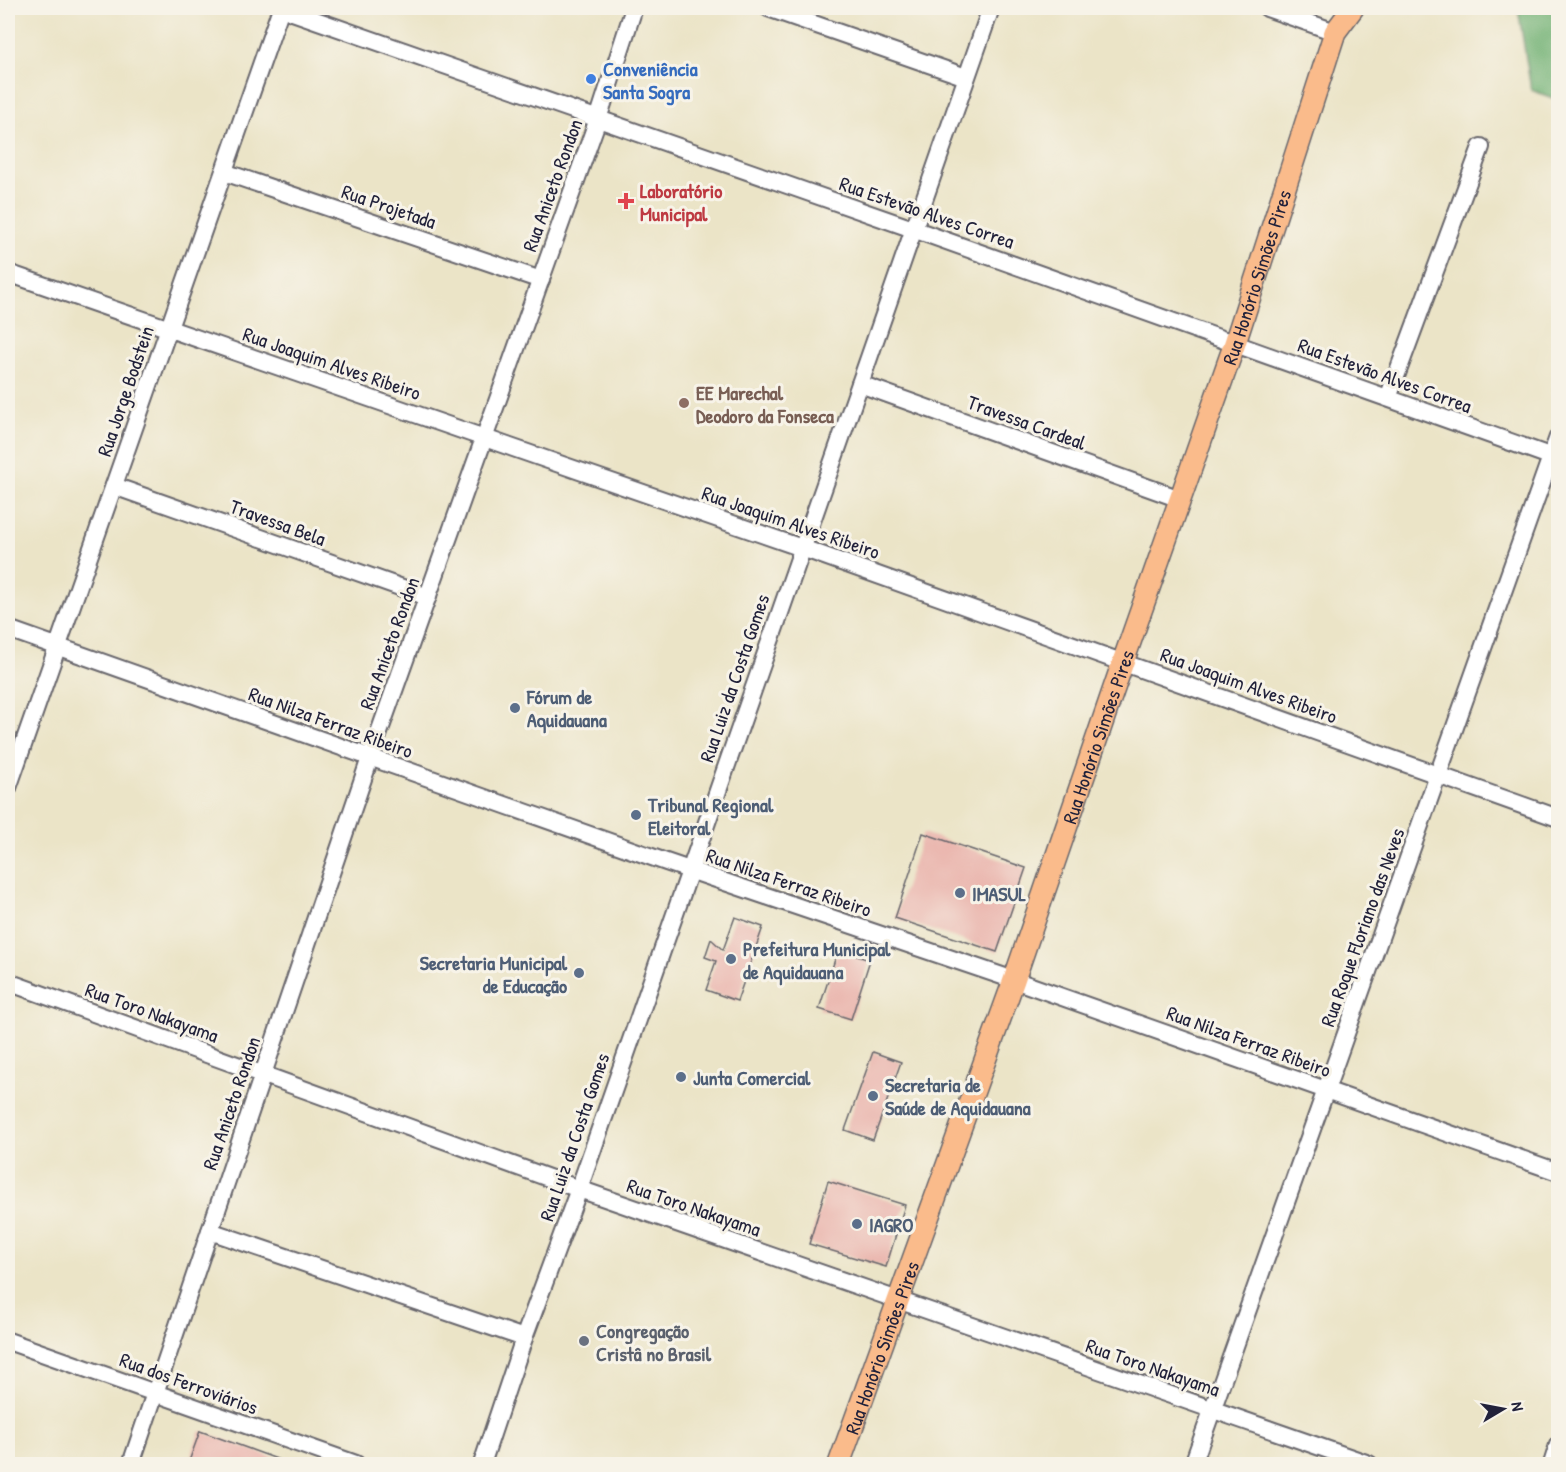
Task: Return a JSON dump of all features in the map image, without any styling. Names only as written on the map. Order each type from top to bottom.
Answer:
[{"type":"main road","name":"Rua Honório Simões Pires","points":[[844,1463],[898,1300],[1014,980],[1122,662],[1235,343],[1335,32],[1353,8]]},
{"type":"street","name":"Rua Estevão Alves Correa","points":[[281,8],[913,229],[1555,458]]},
{"type":"street","name":"Rua Jorge Bodstein","points":[[8,788],[281,8]]},
{"type":"street","name":"Rua Aniceto Rondon","points":[[131,1464],[370,758],[598,119],[633,8]]},
{"type":"street","points":[[768,8],[966,77]]},
{"type":"street","name":"Rua Luiz da Costa Gomes","points":[[482,1464],[524,1338],[579,1189],[991,8]]},
{"type":"street","points":[[1267,8],[1335,32]]},
{"type":"street","points":[[1388,398],[1481,147]]},
{"type":"street","name":"Rua Projetada","points":[[224,172],[541,280]]},
{"type":"street","name":"Rua Joaquim Alves Ribeiro","points":[[8,273],[802,548],[1558,818]]},
{"type":"street","name":"Travessa Cardeal","points":[[860,384],[1180,499]]},
{"type":"street","name":"Rua Roque Floriano das Neves","points":[[1193,1464],[1438,775],[1555,458],[1558,437]]},
{"type":"street","name":"Travessa Bela","points":[[114,486],[428,597]]},
{"type":"street","name":"Rua Nilza Ferraz Ribeiro","points":[[8,629],[370,758],[1014,980],[1558,1172]]},
{"type":"street","name":"Rua Toro Nakayama","points":[[8,982],[579,1189],[1369,1464]]},
{"type":"street","points":[[210,1231],[524,1338]]},
{"type":"street","name":"Rua dos Ferroviários","points":[[8,1341],[356,1464]]},
{"type":"street","points":[[1552,1464],[1558,1445]]},
{"type":"green space","points":[[1518,8],[1558,8],[1558,100],[1531,90]]},
{"type":"building","name":"IMASUL","points":[[923,833],[1026,868],[997,952],[895,918]]},
{"type":"building","name":"Prefeitura Municipal de Aquidauana","points":[[735,917],[763,927],[737,1001],[706,990],[716,961],[705,957],[711,939],[723,950]]},
{"type":"building","points":[[838,950],[870,960],[851,1019],[819,1009]]},
{"type":"building","name":"Secretaria de Saúde de Aquidauana","points":[[873,1052],[901,1062],[873,1140],[845,1130]]},
{"type":"building","name":"IAGRO","points":[[828,1181],[905,1205],[886,1267],[809,1244]]},
{"type":"building","points":[[200,1431],[288,1463],[288,1464],[188,1464]]},
{"type":"place","name":"Conveniência Santa Sogra","points":[[591,79]]},
{"type":"place","name":"Laboratório Municipal","points":[[626,201]]},
{"type":"place","name":"EE Marechal Deodoro da Fonseca","points":[[684,403]]},
{"type":"place","name":"Fórum de Aquidauana","points":[[515,708]]},
{"type":"place","name":"Tribunal Regional Eleitoral","points":[[636,815]]},
{"type":"place","name":"IMASUL","points":[[960,893]]},
{"type":"place","name":"Prefeitura Municipal de Aquidauana","points":[[731,959]]},
{"type":"place","name":"Secretaria Municipal de Educação","points":[[579,973]]},
{"type":"place","name":"Junta Comercial","points":[[681,1077]]},
{"type":"place","name":"Secretaria de Saúde de Aquidauana","points":[[873,1096]]},
{"type":"place","name":"IAGRO","points":[[857,1224]]},
{"type":"place","name":"Congregação Cristâ no Brasil","points":[[584,1341]]}]
